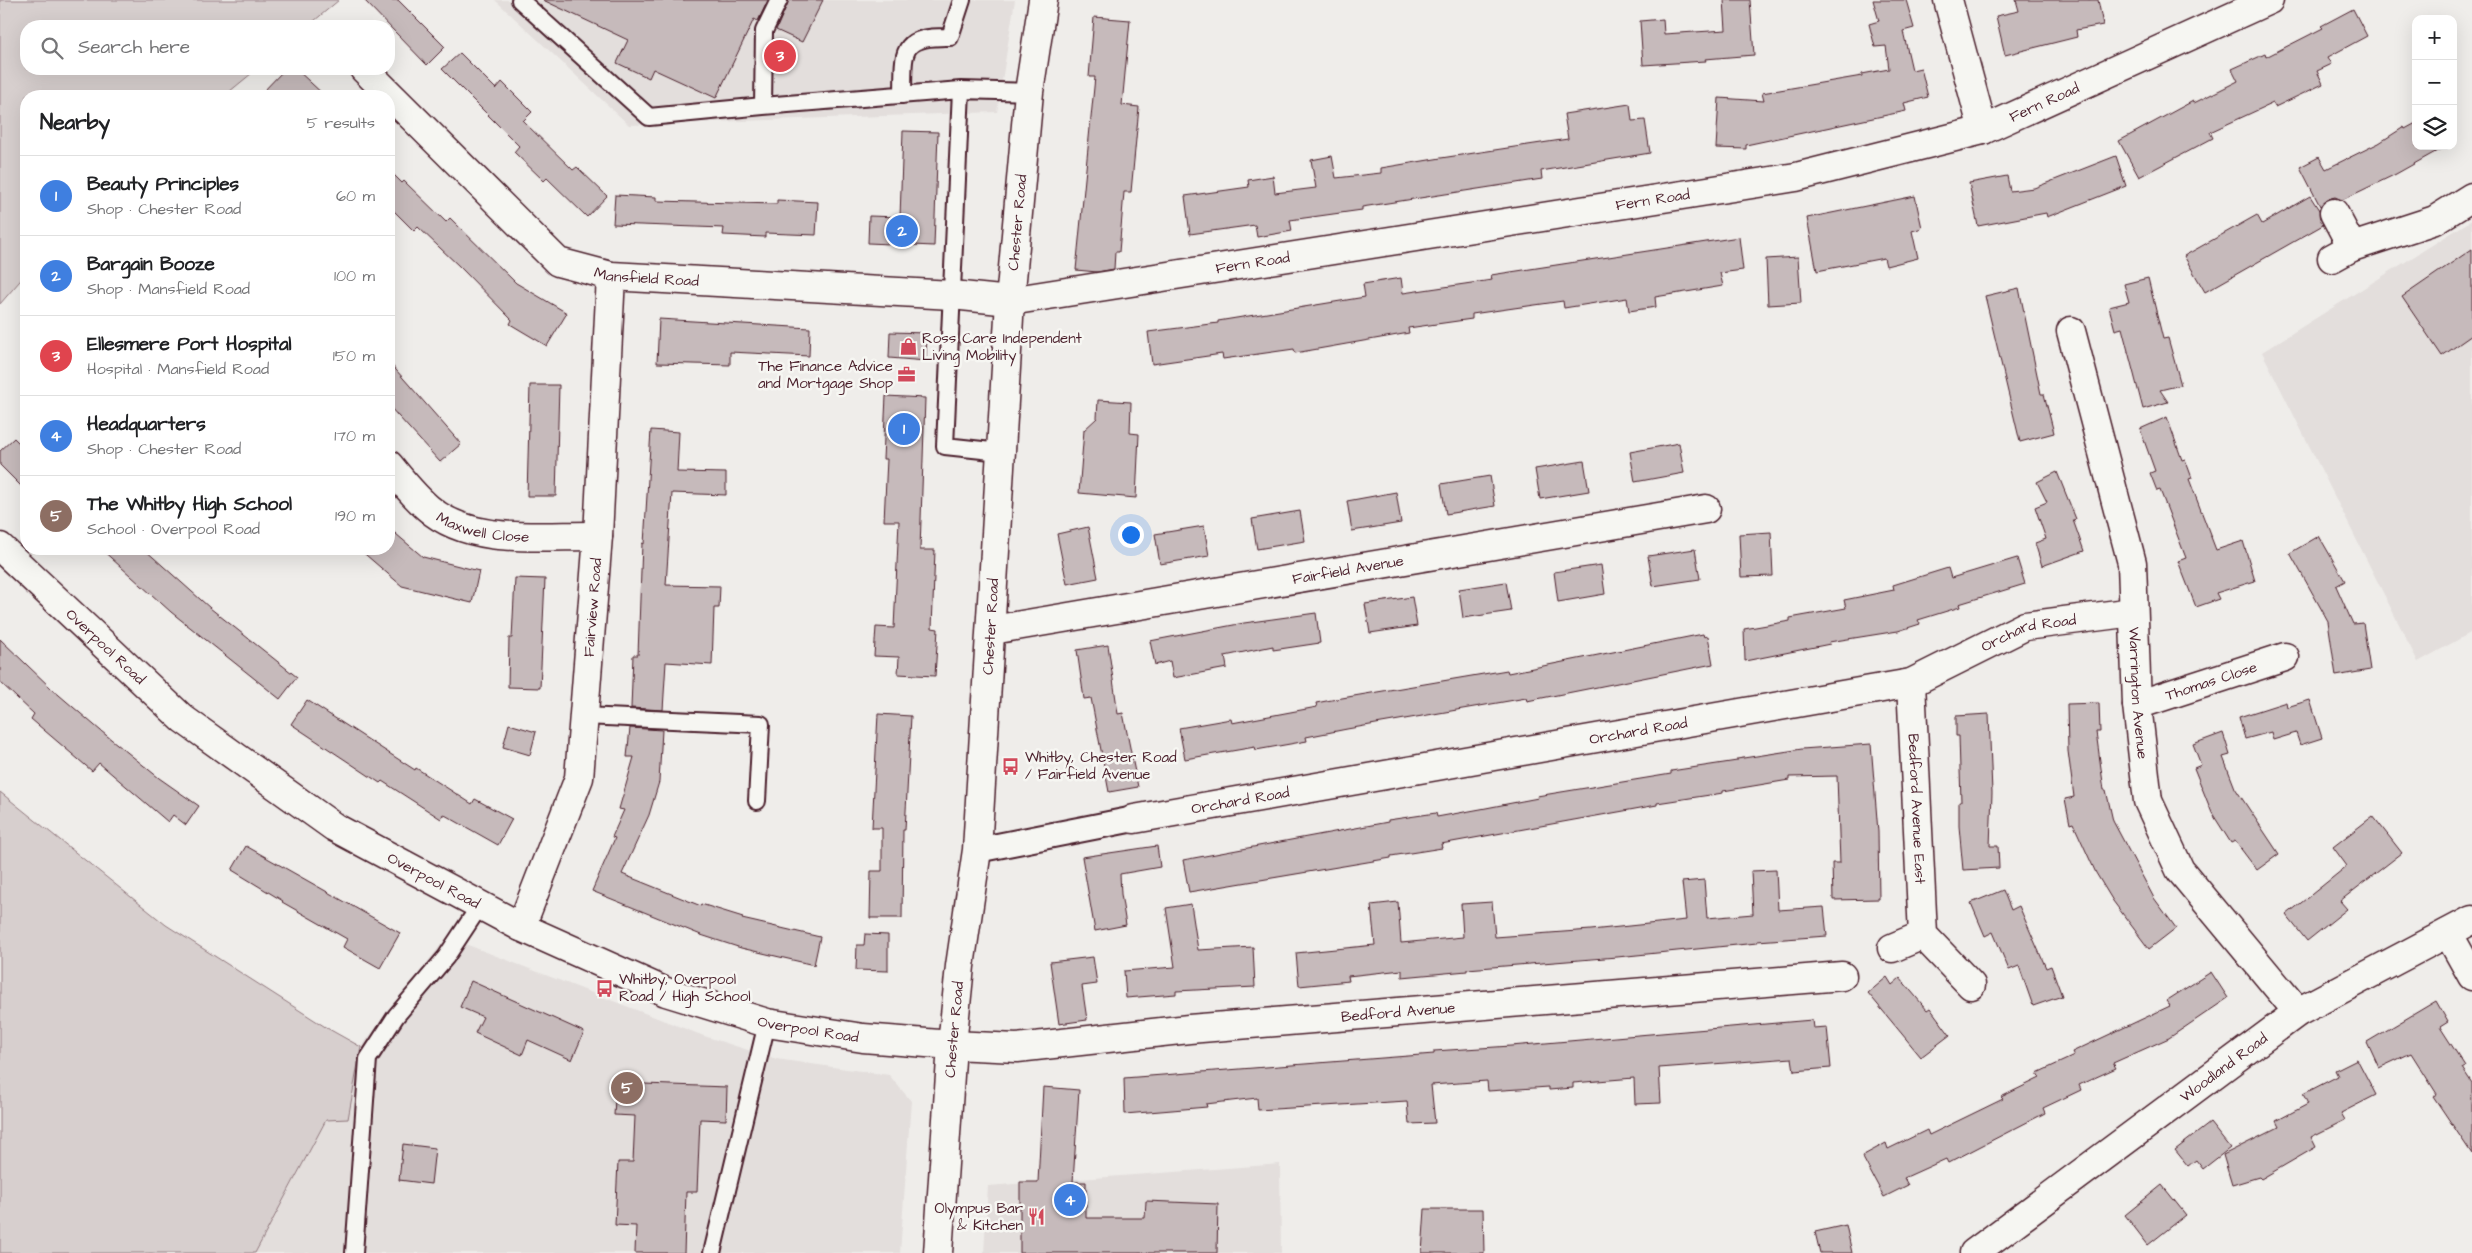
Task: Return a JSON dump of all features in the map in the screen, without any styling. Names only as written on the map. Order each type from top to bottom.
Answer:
[{"type":"street","name":"Chester Road","points":[[938,1253],[952,1045],[960,966],[977,850],[992,630],[1000,452],[1010,301],[1029,92],[1043,0]]},
{"type":"street","points":[[1948,0],[1983,130]]},
{"type":"street","name":"Fern Road","points":[[1010,301],[1796,177],[1983,130],[2269,0]]},
{"type":"street","name":"Mansfield Road","points":[[370,75],[385,90]]},
{"type":"street","name":"Mansfield Road","points":[[395,100],[558,262],[611,276],[952,295],[1010,301]]},
{"type":"street","points":[[2334,213],[2342,253],[2435,220],[2472,196]]},
{"type":"street","name":"Fairview Road","points":[[521,927],[579,778],[598,536],[611,276]]},
{"type":"street","name":"Warrington Avenue","points":[[2071,331],[2125,530],[2132,563],[2137,705],[2148,801],[2180,870],[2298,1012]]},
{"type":"street","name":"Maxwell Close","points":[[395,472],[429,509],[452,524],[474,532],[598,536]]},
{"type":"street","name":"Fairfield Avenue","points":[[992,630],[1706,509]]},
{"type":"street","name":"Overpool Road","points":[[0,547],[183,719],[334,826],[521,927],[666,992],[768,1023],[863,1038],[952,1045]]},
{"type":"street","name":"Orchard Road","points":[[1134,819],[1911,683],[2025,626],[2133,612]]},
{"type":"street","name":"Thomas Close","points":[[2137,705],[2285,657]]},
{"type":"street","name":"Bedford Avenue East","points":[[1911,683],[1923,935]]},
{"type":"street","points":[[977,850],[1134,819]]},
{"type":"street","name":"Woodland Road","points":[[1974,1253],[2298,1012],[2472,920]]},
{"type":"street","points":[[2448,934],[2472,976]]},
{"type":"street","points":[[1892,948],[1923,935],[1971,985]]},
{"type":"street","name":"Bedford Avenue","points":[[952,1045],[1017,1048],[1189,1029],[1842,976]]},
{"type":"lane","points":[[520,0],[649,117],[961,90],[1029,92]]},
{"type":"lane","points":[[763,106],[764,31],[779,0]]},
{"type":"lane","points":[[903,95],[904,53],[912,44],[931,37],[950,38],[962,0]]},
{"type":"lane","points":[[961,90],[945,446],[1000,452]]},
{"type":"lane","points":[[584,716],[761,724],[757,801]]},
{"type":"lane","points":[[354,1253],[368,1060],[396,1016],[446,957],[481,904]]},
{"type":"lane","points":[[712,1253],[768,1023]]},
{"type":"shaded area","points":[[0,0],[339,0],[315,20],[20,20],[20,75],[250,75],[231,90],[20,90],[20,281],[0,304]]},
{"type":"shaded area","points":[[495,0],[1015,0],[997,112],[629,125]]},
{"type":"shaded area","points":[[2472,220],[2472,632],[2418,662],[2262,352]]},
{"type":"shaded area","points":[[0,792],[166,925],[327,1028],[361,1047],[348,1119],[326,1120],[255,1253],[0,1253]]},
{"type":"shaded area","points":[[447,937],[704,1036],[776,1059],[889,1075],[911,1101],[900,1253],[255,1253],[326,1119],[348,1119],[361,1047]]},
{"type":"shaded area","points":[[1280,1164],[1281,1253],[984,1253],[988,1186]]},
{"type":"building","points":[[364,0],[398,0],[445,47],[427,65],[395,32],[395,20],[383,20]]},
{"type":"building","points":[[543,0],[768,0],[758,21],[754,19],[716,98],[653,69],[649,78],[617,63],[628,40]]},
{"type":"building","points":[[789,0],[823,0],[802,42],[776,30]]},
{"type":"building","points":[[1724,0],[1750,0],[1754,55],[1705,59],[1706,61],[1643,65],[1640,21],[1663,19],[1664,34],[1726,30]]},
{"type":"building","points":[[1873,0],[1906,0],[1914,28],[1903,31],[1912,70],[1921,68],[1928,97],[1904,103],[1906,111],[1746,145],[1746,149],[1716,148],[1719,98],[1764,101],[1762,93],[1862,76],[1862,74],[1889,69],[1886,46],[1875,47],[1869,24],[1879,21]]},
{"type":"building","points":[[2016,0],[2098,0],[2103,25],[2076,30],[2077,37],[2005,55],[1996,16],[2019,11]]},
{"type":"building","points":[[2353,9],[2367,36],[2328,57],[2332,64],[2317,71],[2323,84],[2275,107],[2273,103],[2210,132],[2213,138],[2139,177],[2119,141],[2193,101],[2194,103],[2238,81],[2232,69],[2265,54],[2266,57],[2323,28],[2321,26]]},
{"type":"building","points":[[1094,17],[1130,20],[1122,105],[1139,107],[1131,192],[1124,192],[1119,252],[1115,252],[1114,269],[1097,272],[1076,270],[1095,77],[1089,77]]},
{"type":"building","points":[[460,53],[496,89],[502,82],[532,112],[523,121],[573,170],[577,167],[607,196],[587,217],[547,178],[544,181],[514,152],[519,146],[442,69]]},
{"type":"building","points":[[279,75],[302,75],[319,90],[265,90]]},
{"type":"building","points":[[1630,104],[1632,121],[1645,120],[1650,153],[1541,171],[1542,179],[1362,207],[1362,210],[1290,220],[1292,231],[1257,237],[1255,225],[1190,234],[1185,196],[1249,187],[1248,180],[1273,176],[1275,193],[1316,188],[1311,160],[1332,156],[1336,178],[1381,173],[1381,168],[1568,139],[1564,114]]},
{"type":"building","points":[[2412,125],[2412,150],[2439,150],[2396,174],[2342,200],[2335,197],[2327,199],[2320,206],[2300,167],[2319,157],[2326,169],[2379,143],[2404,127],[2405,129]]},
{"type":"building","points":[[903,131],[938,132],[934,246],[868,243],[869,216],[900,217]]},
{"type":"building","points":[[2116,156],[2126,186],[2047,217],[2046,213],[1978,226],[1969,183],[2007,176],[2010,191],[2034,188]]},
{"type":"building","points":[[395,176],[402,183],[404,181],[446,222],[450,218],[516,283],[567,313],[547,346],[510,324],[512,320],[460,267],[418,227],[414,231],[395,212]]},
{"type":"building","points":[[615,195],[656,197],[656,201],[777,204],[777,200],[818,202],[816,235],[765,233],[765,237],[723,235],[724,228],[613,224]]},
{"type":"building","points":[[1915,196],[1922,228],[1912,231],[1918,258],[1886,266],[1884,258],[1817,271],[1807,218]]},
{"type":"building","points":[[2310,196],[2319,210],[2323,225],[2205,292],[2184,256],[2257,215],[2262,224]]},
{"type":"building","points":[[1739,237],[1743,270],[1720,273],[1723,286],[1655,297],[1656,307],[1629,311],[1627,298],[1564,308],[1563,301],[1472,314],[1472,319],[1408,328],[1409,333],[1295,353],[1294,349],[1223,359],[1222,354],[1152,364],[1148,332],[1218,323],[1218,321],[1365,297],[1363,284],[1401,278],[1403,293],[1492,280],[1491,275]]},
{"type":"building","points":[[2472,249],[2472,335],[2442,356],[2402,297]]},
{"type":"building","points":[[1798,257],[1801,303],[1768,305],[1766,259]]},
{"type":"building","points":[[2148,278],[2163,339],[2168,338],[2181,385],[2160,390],[2168,402],[2143,409],[2122,328],[2115,330],[2109,307],[2129,302],[2124,284]]},
{"type":"building","points":[[2019,288],[2041,394],[2044,394],[2054,433],[2020,442],[1985,296]]},
{"type":"building","points":[[659,319],[810,328],[809,356],[730,352],[730,365],[657,363]]},
{"type":"building","name":"Ross Care Independent Living Mobility","points":[[890,332],[927,333],[926,361],[889,358]]},
{"type":"building","points":[[395,369],[461,444],[440,462],[395,413]]},
{"type":"building","points":[[530,385],[559,385],[556,496],[527,496]]},
{"type":"building","points":[[886,396],[925,398],[920,550],[935,550],[932,628],[938,629],[935,676],[898,674],[899,657],[874,656],[876,627],[894,628],[899,521],[884,521],[887,459],[883,459]]},
{"type":"building","points":[[1098,400],[1131,402],[1130,433],[1139,434],[1136,498],[1079,493],[1084,430],[1097,418]]},
{"type":"building","points":[[2167,417],[2182,460],[2185,459],[2192,478],[2189,479],[2216,550],[2243,541],[2255,581],[2216,593],[2219,599],[2196,607],[2178,561],[2186,558],[2160,490],[2157,491],[2150,473],[2155,471],[2140,429]]},
{"type":"building","points":[[651,430],[679,432],[677,472],[726,473],[726,495],[672,493],[666,585],[720,586],[719,608],[714,608],[712,665],[666,662],[663,710],[631,708],[633,655],[638,655],[642,543],[644,544]]},
{"type":"building","points":[[14,438],[20,444],[20,485],[0,465],[0,451]]},
{"type":"building","points":[[1679,443],[1684,473],[1635,482],[1630,452]]},
{"type":"building","points":[[1584,461],[1589,491],[1540,499],[1535,469]]},
{"type":"building","points":[[2057,472],[2076,519],[2073,520],[2084,551],[2042,566],[2035,543],[2046,539],[2035,507],[2047,502],[2037,482]]},
{"type":"building","points":[[1490,476],[1495,506],[1446,514],[1441,484]]},
{"type":"building","points":[[1396,492],[1401,523],[1352,531],[1347,501]]},
{"type":"building","points":[[1300,511],[1305,541],[1257,549],[1252,519]]},
{"type":"building","points":[[1204,526],[1209,556],[1160,564],[1155,534]]},
{"type":"building","points":[[1088,527],[1098,578],[1067,584],[1057,534]]},
{"type":"building","points":[[1771,532],[1773,576],[1741,577],[1739,534]]},
{"type":"building","points":[[395,533],[423,557],[479,571],[472,603],[402,586],[366,555],[395,555]]},
{"type":"building","points":[[2319,536],[2345,581],[2336,586],[2353,624],[2363,623],[2370,670],[2336,676],[2328,621],[2290,553]]},
{"type":"building","points":[[1695,549],[1700,579],[1653,586],[1648,556]]},
{"type":"building","points":[[108,555],[151,555],[210,608],[297,677],[280,699],[171,612]]},
{"type":"building","points":[[2017,558],[2025,584],[1959,604],[1960,607],[1918,620],[1920,624],[1898,631],[1829,642],[1830,644],[1745,661],[1744,629],[1846,608],[1844,600],[1894,590],[1893,585],[1948,568],[1951,578]]},
{"type":"building","points":[[1601,565],[1605,594],[1558,602],[1554,572]]},
{"type":"building","points":[[515,578],[545,579],[540,688],[508,687],[509,638],[512,638]]},
{"type":"building","points":[[1506,582],[1511,611],[1463,618],[1459,589]]},
{"type":"building","points":[[1412,597],[1417,626],[1370,633],[1365,604]]},
{"type":"building","points":[[1316,613],[1320,643],[1273,650],[1273,646],[1225,656],[1227,668],[1173,678],[1170,661],[1155,665],[1150,641],[1244,623]]},
{"type":"building","points":[[1703,634],[1704,637],[1708,636],[1713,664],[1527,701],[1526,698],[1347,729],[1306,737],[1307,741],[1256,750],[1255,747],[1185,759],[1179,728],[1231,719],[1232,723],[1317,707],[1316,703],[1342,698],[1507,670],[1508,673]]},
{"type":"building","points":[[0,639],[52,689],[101,731],[159,778],[199,806],[186,825],[173,815],[168,822],[99,763],[92,771],[31,719],[34,714],[0,682]]},
{"type":"building","points":[[1108,645],[1118,714],[1123,713],[1138,787],[1109,792],[1091,698],[1084,699],[1077,650]]},
{"type":"building","points":[[307,700],[415,770],[416,768],[472,804],[475,799],[512,819],[498,845],[443,814],[441,819],[382,781],[380,783],[291,724]]},
{"type":"building","points":[[2310,700],[2322,738],[2300,745],[2296,733],[2273,740],[2271,732],[2245,739],[2239,717],[2286,702],[2287,707]]},
{"type":"building","points":[[2099,703],[2100,732],[2096,732],[2104,790],[2106,790],[2113,821],[2154,898],[2176,928],[2149,949],[2113,901],[2096,873],[2073,823],[2070,824],[2065,799],[2074,797],[2068,751],[2067,704]]},
{"type":"building","points":[[878,714],[911,716],[905,830],[903,830],[902,918],[870,918],[871,871],[882,871],[882,828],[872,828]]},
{"type":"building","points":[[1989,714],[1992,793],[1990,846],[1998,846],[1999,868],[1963,870],[1959,826],[1959,802],[1961,802],[1959,736],[1956,736],[1956,716]]},
{"type":"building","points":[[509,724],[536,732],[530,755],[503,747]]},
{"type":"building","points":[[630,728],[662,730],[659,782],[649,815],[622,874],[701,906],[701,904],[743,917],[742,919],[820,937],[814,965],[741,948],[701,935],[592,891],[615,838],[612,837],[624,810],[619,809],[634,757],[627,757]]},
{"type":"building","points":[[2223,733],[2230,755],[2223,757],[2235,788],[2279,854],[2257,870],[2235,841],[2231,843],[2212,813],[2194,768],[2201,765],[2193,744]]},
{"type":"building","points":[[1871,744],[1878,832],[1879,899],[1833,900],[1832,863],[1840,863],[1837,776],[1789,777],[1789,780],[1723,791],[1723,793],[1657,803],[1657,805],[1441,844],[1442,848],[1391,856],[1391,858],[1189,892],[1183,860],[1388,822],[1388,820],[1436,813],[1437,817],[1538,798],[1537,796],[1671,774],[1671,771],[1737,761],[1737,759],[1802,749]]},
{"type":"building","points":[[2373,816],[2402,853],[2340,901],[2347,909],[2307,941],[2286,915],[2347,866],[2333,847]]},
{"type":"building","points":[[246,846],[400,933],[380,968],[343,947],[347,939],[282,902],[232,870]]},
{"type":"building","points":[[1157,846],[1160,867],[1120,874],[1126,925],[1095,931],[1082,857]]},
{"type":"building","points":[[1776,870],[1778,910],[1824,907],[1827,936],[1757,941],[1757,943],[1467,969],[1467,971],[1402,977],[1402,970],[1348,976],[1349,981],[1299,986],[1296,953],[1375,945],[1371,905],[1398,902],[1401,943],[1463,937],[1461,904],[1492,902],[1495,937],[1591,930],[1686,920],[1682,882],[1704,880],[1707,918],[1753,914],[1751,871]]},
{"type":"building","points":[[2003,890],[2011,910],[2019,906],[2046,968],[2051,966],[2062,996],[2033,1006],[2019,966],[2009,970],[1993,932],[1985,936],[1971,903]]},
{"type":"building","points":[[1191,904],[1198,950],[1253,947],[1255,987],[1176,991],[1176,994],[1126,998],[1124,971],[1175,967],[1166,908]]},
{"type":"building","points":[[865,934],[888,935],[888,971],[856,970],[857,945],[864,945]]},
{"type":"building","points":[[1093,957],[1097,984],[1082,986],[1087,1020],[1059,1024],[1050,962]]},
{"type":"building","points":[[2211,972],[2228,998],[2169,1038],[2113,1063],[2116,1068],[2079,1085],[2081,1090],[2043,1108],[2045,1113],[1948,1163],[1946,1159],[1904,1178],[1908,1185],[1884,1197],[1862,1156],[1886,1143],[1888,1149],[1927,1130],[1929,1135],[2003,1099],[2001,1097],[2040,1078],[2037,1073],[2074,1056],[2072,1052],[2170,1006],[2166,1001]]},
{"type":"building","points":[[1887,977],[1892,985],[1900,978],[1927,1010],[1930,1008],[1950,1035],[1921,1057],[1868,993]]},
{"type":"building","points":[[471,981],[584,1032],[572,1060],[528,1040],[522,1055],[475,1033],[483,1017],[460,1007]]},
{"type":"building","points":[[2436,1001],[2448,1022],[2440,1027],[2465,1066],[2462,1068],[2472,1083],[2472,1154],[2433,1096],[2437,1094],[2411,1053],[2379,1068],[2367,1042]]},
{"type":"building","points":[[1812,1020],[1813,1028],[1827,1027],[1831,1068],[1794,1071],[1792,1058],[1659,1068],[1661,1103],[1635,1104],[1634,1078],[1573,1083],[1573,1088],[1549,1090],[1549,1087],[1488,1091],[1487,1081],[1431,1085],[1435,1123],[1409,1124],[1407,1101],[1258,1110],[1257,1098],[1206,1104],[1207,1107],[1125,1114],[1124,1078],[1434,1054],[1434,1051]]},
{"type":"building","points":[[2357,1059],[2376,1095],[2341,1113],[2345,1120],[2311,1137],[2316,1147],[2261,1179],[2259,1177],[2232,1185],[2223,1155],[2279,1127],[2276,1121],[2308,1104],[2303,1094],[2338,1076],[2335,1070]]},
{"type":"building","points":[[616,1083],[727,1087],[726,1120],[700,1119],[697,1192],[686,1192],[684,1253],[635,1253],[636,1226],[615,1225],[618,1162],[633,1162],[635,1116],[614,1115]]},
{"type":"building","points":[[1043,1087],[1079,1090],[1073,1182],[1086,1182],[1086,1218],[1145,1218],[1146,1201],[1218,1204],[1217,1253],[1020,1253],[1020,1182],[1038,1182]]},
{"type":"building","points":[[2210,1123],[2230,1148],[2203,1169],[2196,1160],[2188,1166],[2175,1150]]},
{"type":"building","points":[[403,1144],[435,1148],[431,1184],[399,1180]]},
{"type":"building","points":[[2162,1185],[2186,1215],[2148,1245],[2125,1215]]},
{"type":"building","points":[[1425,1209],[1483,1209],[1484,1253],[1422,1253]]},
{"type":"building","points":[[1846,1225],[1852,1253],[1820,1253],[1815,1232]]},
{"type":"place","name":"Ellesmere Port Hospital","points":[[780,56]]},
{"type":"place","name":"Bargain Booze","points":[[902,231]]},
{"type":"place","name":"Ross Care Independent Living Mobility","points":[[908,347]]},
{"type":"place","name":"The Finance Advice and Mortgage Shop","points":[[907,375]]},
{"type":"place","name":"Beauty Principles","points":[[904,429]]},
{"type":"place","name":"Whitby, Chester Road / Fairfield Avenue","points":[[1011,766]]},
{"type":"place","name":"Whitby, Overpool Road / High School","points":[[605,988]]},
{"type":"place","name":"The Whitby High School","points":[[627,1088]]},
{"type":"place","name":"Headquarters","points":[[1070,1200]]},
{"type":"place","name":"Olympus Bar & Kitchen","points":[[1037,1217]]}]
